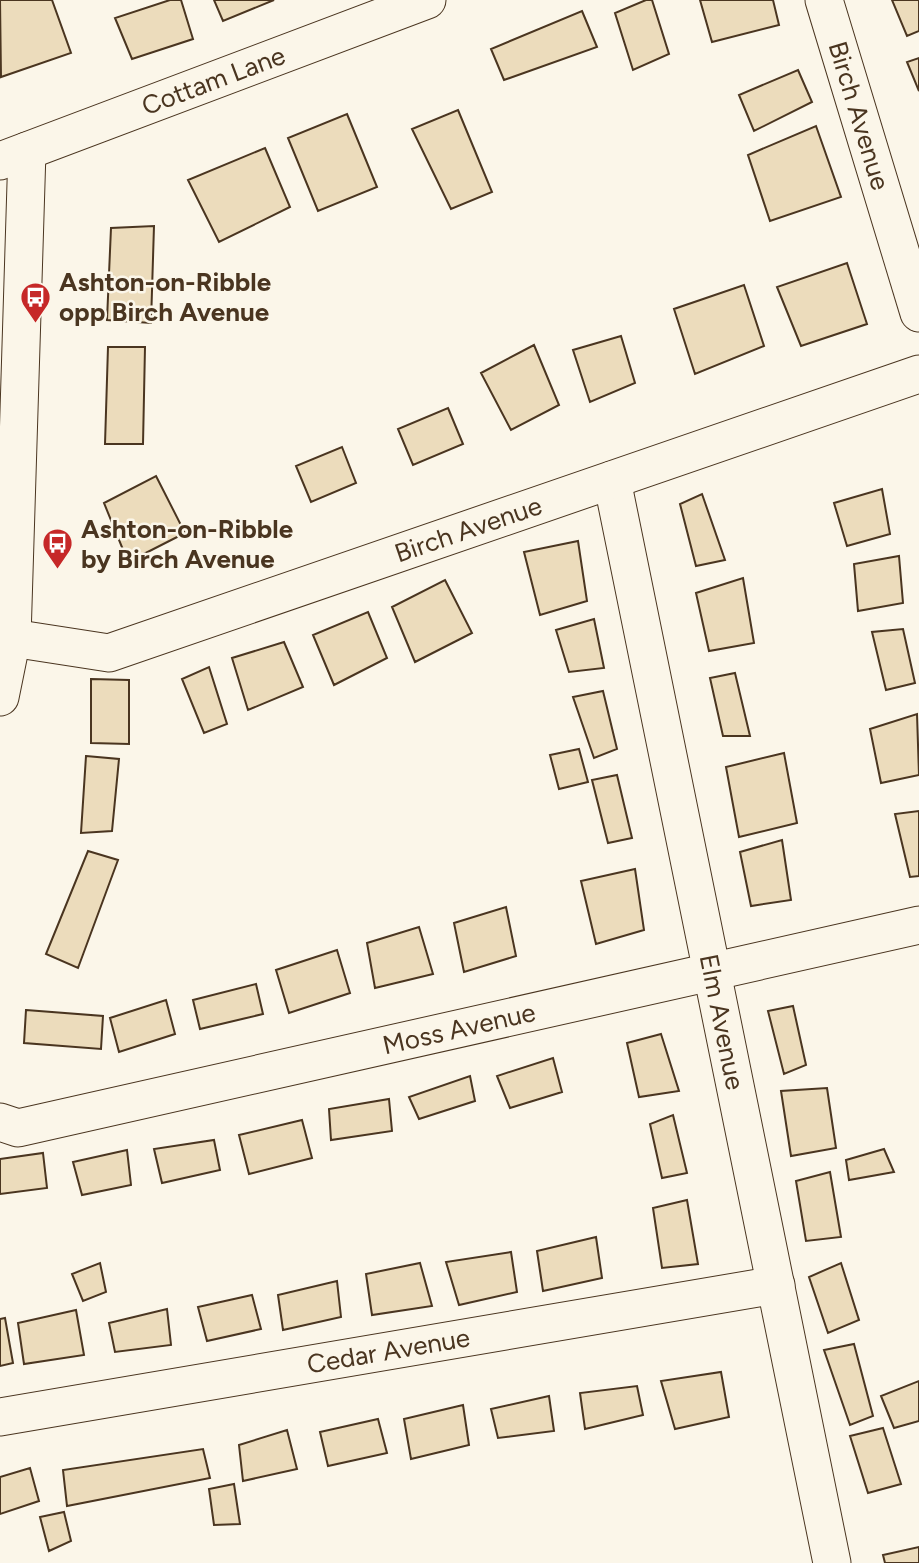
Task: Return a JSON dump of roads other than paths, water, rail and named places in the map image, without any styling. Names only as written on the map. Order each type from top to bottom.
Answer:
[{"type":"street","name":"Cottam Lane","points":[[13,156],[427,0]]},
{"type":"street","name":"Birch Avenue","points":[[824,0],[919,313]]},
{"type":"street","points":[[0,697],[12,638],[13,156]]},
{"type":"street","name":"Birch Avenue","points":[[12,638],[109,653],[919,374]]},
{"type":"street","name":"Elm Avenue","points":[[611,480],[832,1563]]},
{"type":"street","name":"Moss Avenue","points":[[0,1122],[19,1128],[919,925]]},
{"type":"street","name":"Cedar Avenue","points":[[0,1417],[776,1285]]},
{"type":"place","name":"Ashton-on-Ribble opp Birch Avenue","points":[[36,324]]},
{"type":"place","name":"Ashton-on-Ribble by Birch Avenue","points":[[58,571]]}]
